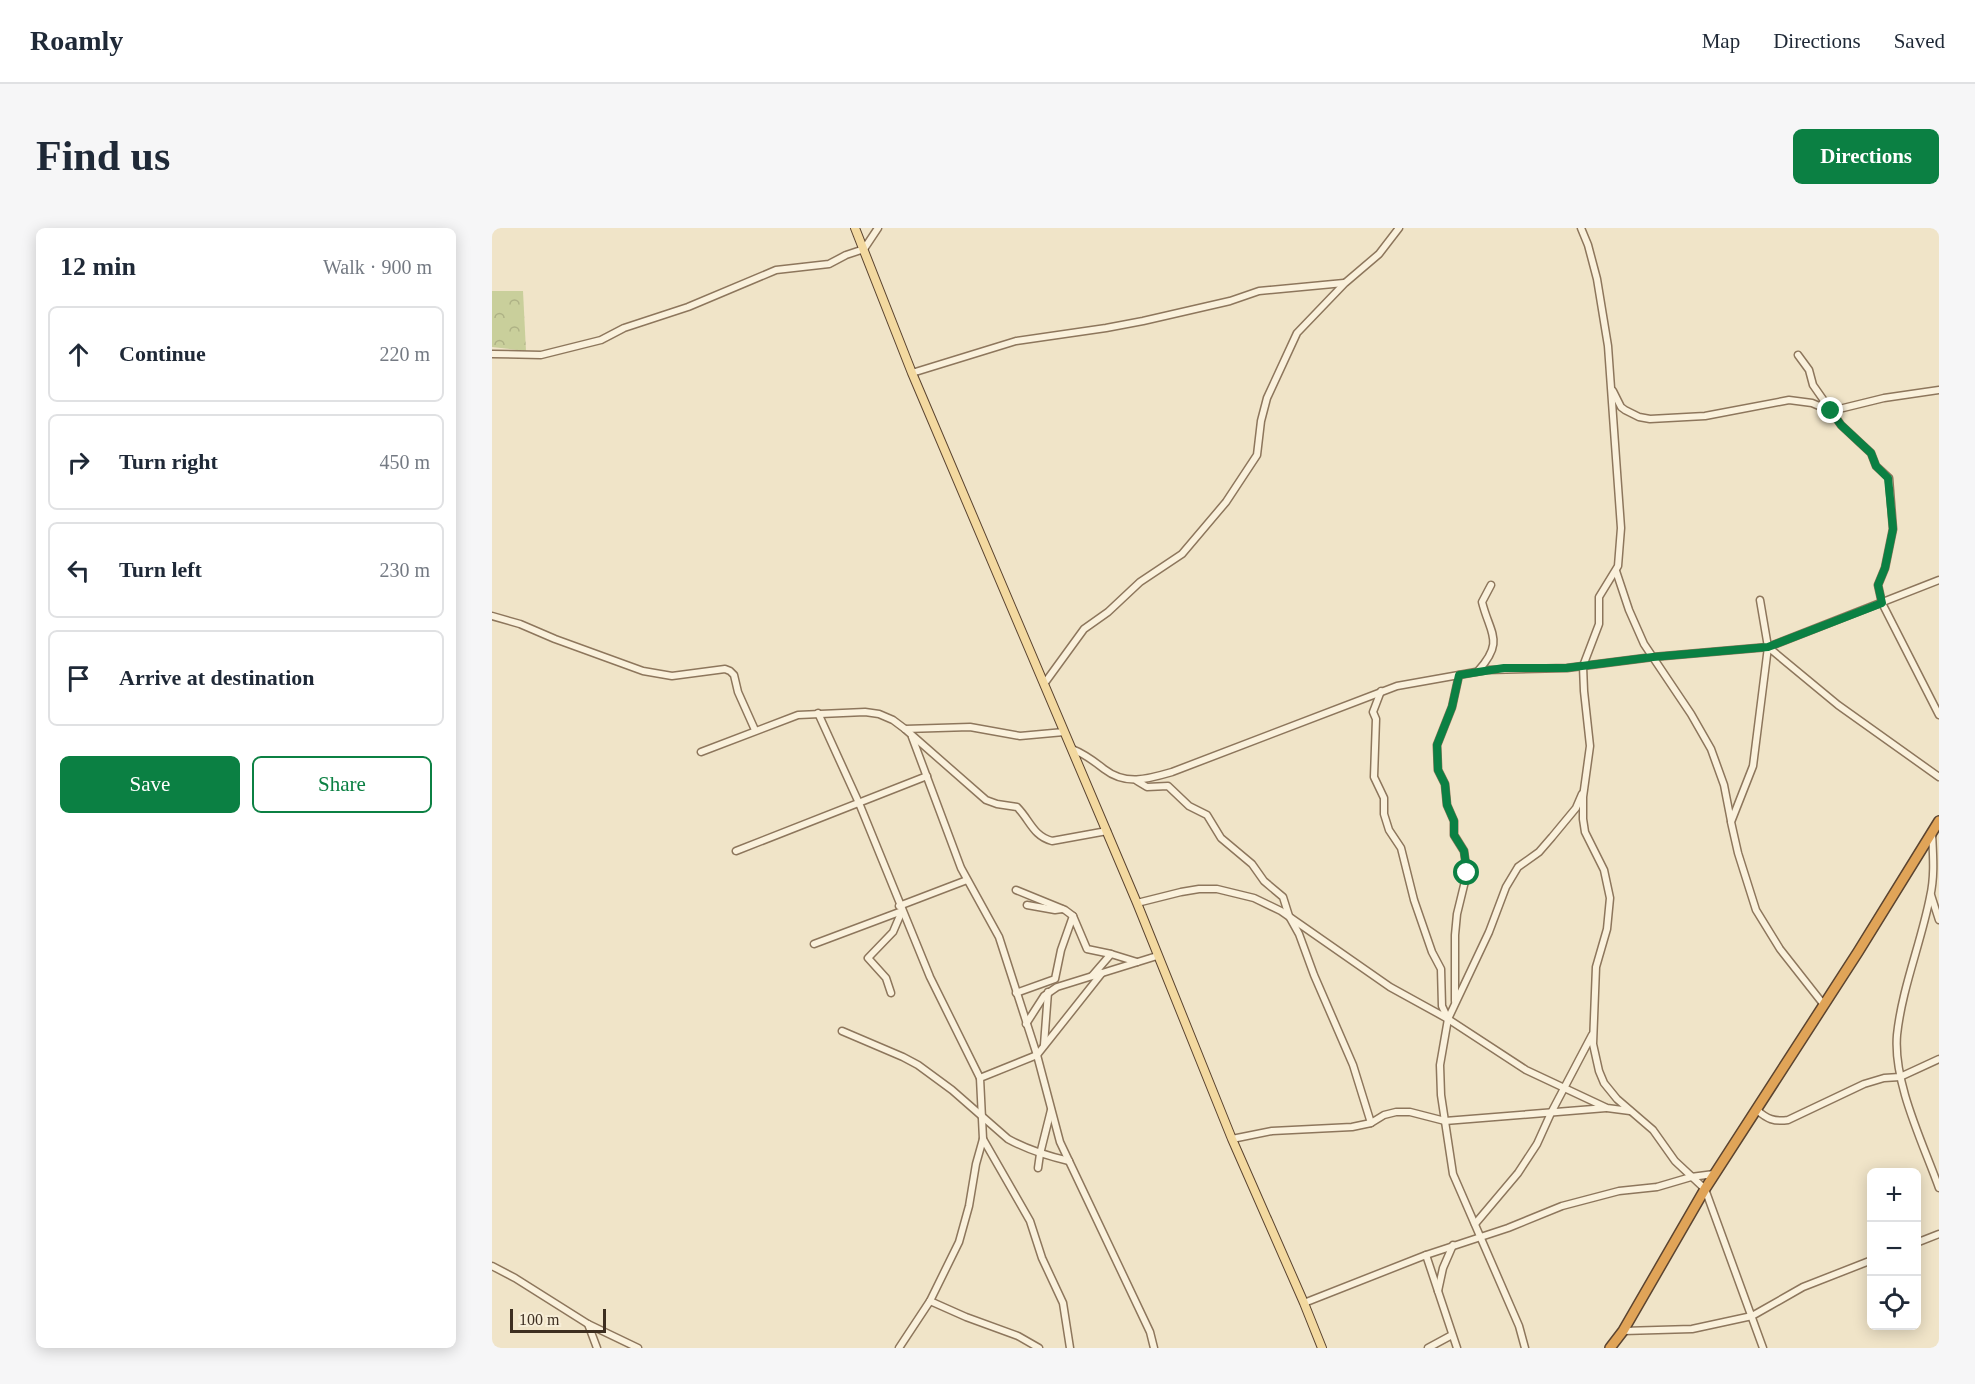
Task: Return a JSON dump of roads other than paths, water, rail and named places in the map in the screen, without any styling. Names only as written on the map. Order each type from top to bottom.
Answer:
[{"type":"highway","points":[[1610,1348],[1623,1331],[1714,1174],[1824,1005],[1939,821]]},
{"type":"main road","points":[[855,228],[912,373],[1107,831],[1232,1139],[1322,1348]]},
{"type":"street","points":[[492,354],[541,356],[601,340],[624,328],[688,307],[776,270],[825,265],[864,249],[878,228]]},
{"type":"street","points":[[1044,684],[1084,628],[1108,612],[1140,582],[1184,552],[1226,502],[1257,455],[1261,421],[1267,398],[1292,343],[1303,326],[1345,283],[1379,254],[1399,228]]},
{"type":"street","points":[[1581,228],[1598,279],[1608,346],[1620,528],[1619,560],[1616,571],[1599,597],[1599,624],[1583,666],[1590,746],[1583,808],[1585,832],[1604,870],[1610,898],[1607,929],[1596,968],[1592,1034],[1599,1071],[1604,1083],[1617,1099],[1653,1130],[1671,1156],[1705,1189],[1763,1348]]},
{"type":"street","points":[[912,373],[1016,341],[1143,321],[1230,301],[1264,290],[1345,283]]},
{"type":"street","points":[[1798,355],[1809,370],[1813,385],[1841,425],[1871,453],[1876,466],[1888,478],[1893,529],[1885,568],[1878,585],[1882,603],[1939,715]]},
{"type":"street","points":[[1611,387],[1621,407],[1634,415],[1650,419],[1705,416],[1789,400],[1812,402],[1831,411],[1884,398],[1939,390]]},
{"type":"street","points":[[1616,571],[1644,644],[1691,714],[1711,749],[1724,785],[1738,853],[1756,910],[1780,949],[1824,1005]]},
{"type":"street","points":[[1136,781],[1148,780],[1172,772],[1381,691],[1405,684],[1504,668],[1546,669],[1768,647],[1939,580]]},
{"type":"street","points":[[1478,672],[1488,660],[1495,640],[1482,602],[1491,585]]},
{"type":"street","points":[[1731,822],[1753,766],[1768,647],[1760,600]]},
{"type":"street","points":[[492,616],[520,624],[643,671],[672,676],[730,670],[755,730]]},
{"type":"street","points":[[1768,647],[1838,705],[1939,777]]},
{"type":"street","points":[[1455,1004],[1455,935],[1457,914],[1467,873],[1464,851],[1454,835],[1454,821],[1447,805],[1445,784],[1438,770],[1437,745],[1452,707],[1459,675]]},
{"type":"street","points":[[1381,691],[1373,712],[1376,719],[1374,777],[1384,798],[1384,814],[1389,830],[1401,848],[1414,900],[1432,952],[1441,969],[1442,1006],[1448,1019]]},
{"type":"street","points":[[701,752],[798,715],[865,712],[879,714],[905,729],[979,796],[997,804],[1017,807],[1035,833],[1044,839],[1052,841],[1107,831]]},
{"type":"street","points":[[818,714],[859,803],[930,977],[980,1078],[983,1139],[959,1242],[930,1300],[899,1348]]},
{"type":"street","points":[[905,729],[970,727],[1020,736],[1064,732]]},
{"type":"street","points":[[912,737],[952,847],[967,880],[996,930],[1037,1054],[1060,1142],[1153,1345],[1160,1348]]},
{"type":"street","points":[[1072,749],[1084,753],[1112,775],[1136,781],[1147,787],[1168,786],[1189,806],[1207,815],[1221,838],[1252,864],[1263,881],[1283,897],[1349,1055],[1371,1123]]},
{"type":"street","points":[[736,851],[927,776]]},
{"type":"street","points":[[1525,1348],[1519,1326],[1453,1174],[1440,1065],[1448,1019],[1489,932],[1506,887],[1518,867],[1539,852],[1576,808],[1586,785]]},
{"type":"street","points":[[1932,832],[1934,865],[1931,894],[1904,997],[1897,1036],[1900,1077],[1939,1188]]},
{"type":"street","points":[[814,944],[967,880]]},
{"type":"street","points":[[1137,903],[1181,892],[1217,889],[1254,898],[1289,916],[1390,987],[1448,1019],[1517,1064],[1563,1089],[1607,1108]]},
{"type":"street","points":[[1016,890],[1064,909],[1072,916],[1087,949],[1137,962]]},
{"type":"street","points":[[1931,894],[1939,920]]},
{"type":"street","points":[[1027,905],[1055,910],[1064,909]]},
{"type":"street","points":[[891,993],[886,978],[868,958],[893,932],[900,908]]},
{"type":"street","points":[[1016,993],[1055,979],[1072,916]]},
{"type":"street","points":[[1092,976],[1111,954]]},
{"type":"street","points":[[1026,1024],[1048,992],[1057,987],[1158,956]]},
{"type":"street","points":[[980,1078],[1037,1054],[1101,973]]},
{"type":"street","points":[[1044,1047],[1048,992]]},
{"type":"street","points":[[842,1030],[918,1065],[1008,1138],[1040,1154],[1070,1161]]},
{"type":"street","points":[[1474,1224],[1518,1173],[1531,1154],[1592,1034]]},
{"type":"street","points":[[1757,1110],[1766,1118],[1777,1122],[1788,1120],[1864,1084],[1884,1078],[1900,1077],[1939,1059]]},
{"type":"street","points":[[1232,1139],[1272,1131],[1352,1127],[1371,1123],[1384,1115],[1396,1112],[1410,1112],[1445,1121],[1607,1108],[1632,1111]]},
{"type":"street","points":[[1038,1168],[1051,1109]]},
{"type":"street","points":[[983,1139],[1030,1221],[1042,1258],[1063,1303],[1070,1348]]},
{"type":"street","points":[[1304,1303],[1425,1255],[1480,1238],[1589,1197],[1658,1187],[1691,1177],[1714,1174]]},
{"type":"street","points":[[1921,1241],[1939,1234]]},
{"type":"street","points":[[1438,1292],[1443,1268],[1453,1245]]},
{"type":"street","points":[[1425,1255],[1457,1348]]},
{"type":"street","points":[[1623,1331],[1692,1329],[1752,1316],[1803,1287],[1867,1262]]},
{"type":"street","points":[[492,1266],[588,1324],[638,1348]]},
{"type":"street","points":[[930,1300],[966,1317],[1018,1336],[1039,1348]]},
{"type":"street","points":[[588,1324],[597,1348]]},
{"type":"street","points":[[1428,1348],[1452,1335]]}]
